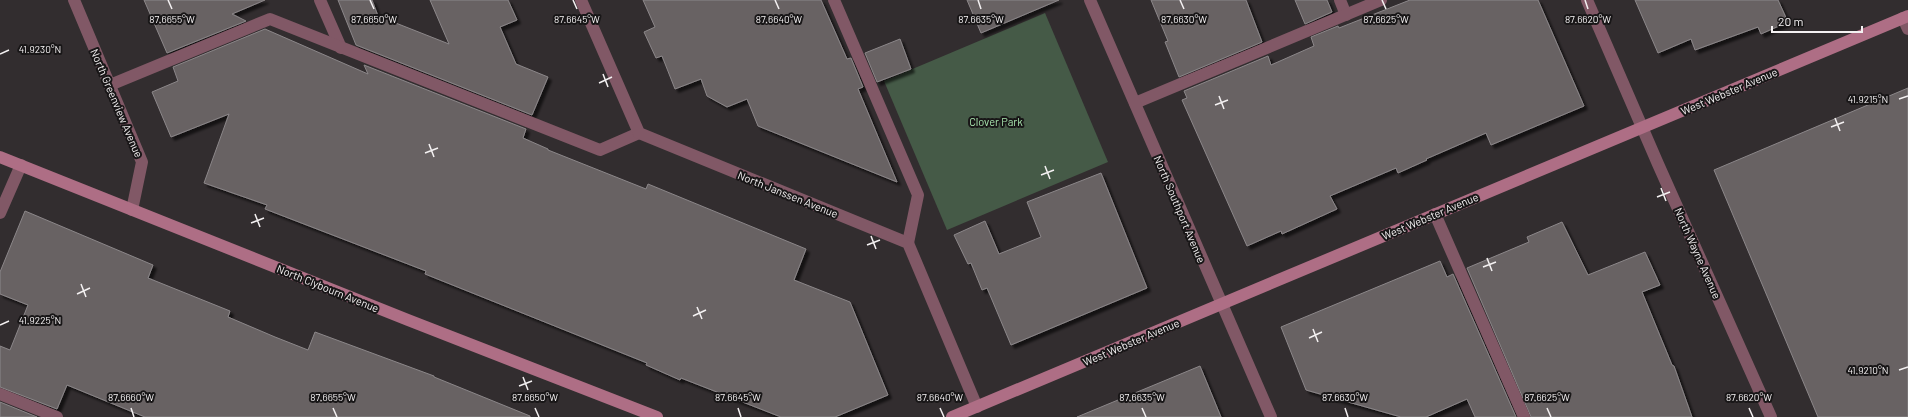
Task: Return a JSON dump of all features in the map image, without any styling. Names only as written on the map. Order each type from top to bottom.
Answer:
[{"type":"street","name":"North Greenview Avenue","points":[[74,0],[142,162],[132,210]]},
{"type":"street","points":[[320,0],[341,48]]},
{"type":"street","points":[[110,85],[270,19],[600,150],[639,134],[581,0]]},
{"type":"street","points":[[834,0],[918,195],[908,243],[978,406]]},
{"type":"street","name":"North Southport Avenue","points":[[1090,0],[1271,417]]},
{"type":"street","points":[[1340,0],[1346,15]]},
{"type":"street","points":[[1135,104],[1381,0]]},
{"type":"street","name":"North Wayne Avenue","points":[[1587,0],[1771,417]]},
{"type":"street","name":"West Webster Avenue","points":[[952,417],[1642,127],[1906,21]]},
{"type":"street","name":"North Janssen Avenue","points":[[639,134],[908,243]]},
{"type":"street","name":"North Clybourn Avenue","points":[[0,157],[415,323],[657,417]]},
{"type":"street","points":[[0,213],[21,166]]},
{"type":"street","points":[[1436,214],[1524,417]]},
{"type":"street","points":[[0,394],[57,417]]},
{"type":"green space","name":"Clover Park","points":[[1045,13],[1108,162],[947,230],[884,81]]},
{"type":"building","points":[[144,0],[265,0],[232,14],[246,21],[167,53]]},
{"type":"building","points":[[338,0],[372,0],[378,16],[449,44],[430,0],[508,0],[517,20],[500,27],[516,64],[548,77],[532,115],[356,45]]},
{"type":"building","points":[[643,0],[821,0],[847,59],[851,58],[863,87],[858,89],[897,182],[758,126],[747,99],[727,107],[707,96],[701,79],[675,89],[662,56],[656,58],[644,32],[655,27]]},
{"type":"building","points":[[967,0],[1059,0],[981,33]]},
{"type":"building","points":[[1151,0],[1246,0],[1262,42],[1179,77],[1165,42],[1168,41]]},
{"type":"building","points":[[1295,0],[1327,0],[1332,12],[1305,24]]},
{"type":"building","points":[[1410,0],[1538,0],[1584,106],[1491,145],[1486,133],[1398,173],[1396,168],[1330,196],[1337,209],[1282,234],[1281,231],[1247,246],[1182,100],[1187,98],[1184,91],[1268,56],[1271,65],[1314,46],[1311,37],[1338,26],[1339,28]]},
{"type":"building","points":[[1635,0],[1778,0],[1788,22],[1761,34],[1758,27],[1695,50],[1691,39],[1658,53]]},
{"type":"building","points":[[265,29],[368,74],[364,65],[526,129],[523,138],[548,150],[646,189],[648,184],[806,249],[794,280],[850,302],[888,395],[835,417],[781,417],[681,378],[680,380],[646,365],[647,363],[425,274],[426,271],[265,209],[267,205],[204,183],[229,114],[171,137],[152,92],[178,81],[173,67]]},
{"type":"building","points":[[900,39],[911,69],[877,82],[865,53]]},
{"type":"building","points":[[1908,88],[1908,417],[1818,417],[1714,170]]},
{"type":"building","points":[[1101,173],[1147,288],[1011,345],[987,288],[982,290],[971,263],[968,264],[954,235],[985,221],[999,254],[1041,237],[1027,202]]},
{"type":"building","points":[[25,211],[153,265],[148,278],[230,311],[228,317],[275,337],[308,350],[315,332],[434,376],[530,417],[145,417],[67,385],[57,409],[0,387],[0,346],[10,350],[28,305],[0,294],[0,272]]},
{"type":"building","points":[[1562,222],[1588,275],[1645,252],[1660,285],[1642,292],[1672,365],[1674,366],[1692,417],[1531,417],[1467,268],[1529,242],[1527,237]]},
{"type":"building","points":[[1440,261],[1447,277],[1453,274],[1516,417],[1475,417],[1467,399],[1426,417],[1401,417],[1306,390],[1281,327]]},
{"type":"building","points":[[1200,366],[1221,417],[1077,417]]},
{"type":"building","points":[[0,402],[37,417],[0,417]]}]
